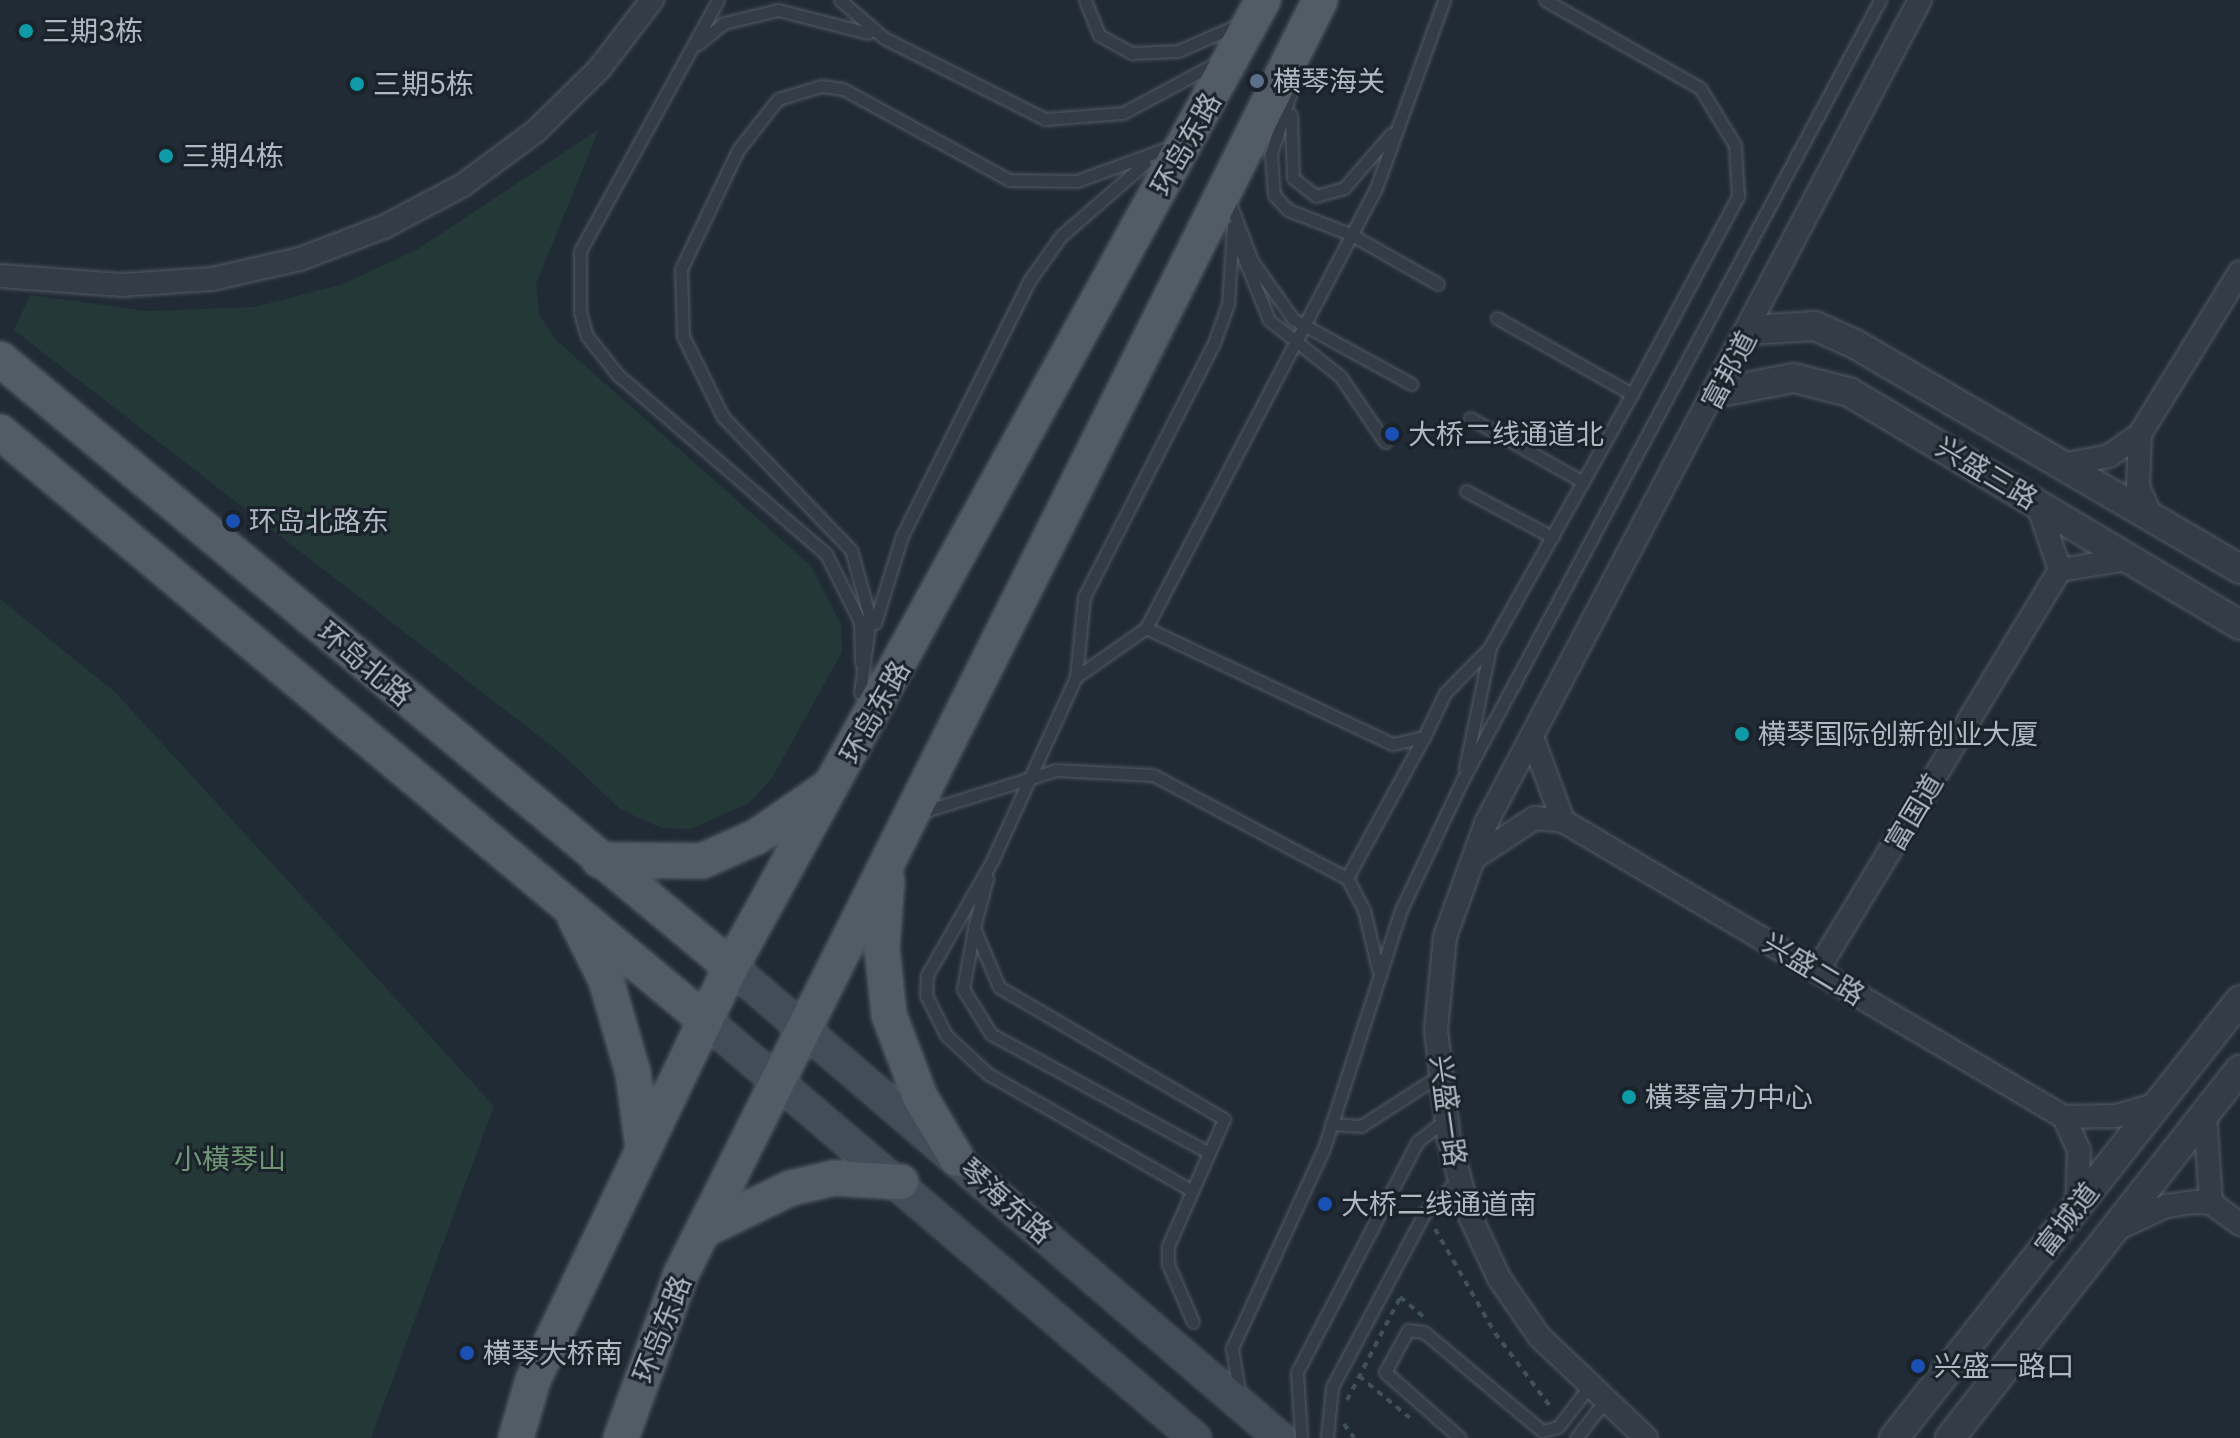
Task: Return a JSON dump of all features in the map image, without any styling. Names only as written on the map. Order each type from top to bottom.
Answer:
[{"type":"main road","name":"环岛东路","points":[[516,1438],[533,1380],[731,967],[837,781],[1259,8]]},
{"type":"main road","name":"环岛东路","points":[[621,1438],[704,1230],[783,1080],[907,817],[1310,20]]},
{"type":"main road","name":"环岛北路","points":[[0,359],[731,967]]},
{"type":"main road","name":"环岛北路","points":[[0,432],[706,1021]]},
{"type":"main road","points":[[599,860],[702,861],[756,837],[837,781]]},
{"type":"main road","points":[[907,817],[884,890],[889,1015],[920,1097],[957,1159]]},
{"type":"main road","points":[[567,904],[606,980],[633,1073],[643,1148]]},
{"type":"main road","name":"琴海东路","points":[[731,967],[808,1029],[1280,1438]]},
{"type":"main road","name":"琴海东路","points":[[706,1021],[783,1080],[1195,1438]]},
{"type":"main road","points":[[704,1230],[791,1188],[834,1178],[901,1182]]},
{"type":"street","points":[[0,276],[122,285],[212,279],[300,259],[384,227],[463,185],[536,131],[600,68],[652,0]]},
{"type":"street","name":"富邦道","points":[[1532,737],[1750,330],[1920,0]]},
{"type":"street","points":[[2062,465],[2109,456],[2140,434],[2240,272]]},
{"type":"street","name":"兴盛三路","points":[[1750,330],[1815,326],[2240,569]]},
{"type":"street","name":"兴盛三路","points":[[1716,393],[1794,378],[1849,392],[2240,625]]},
{"type":"street","points":[[2140,434],[2138,486],[2152,519]]},
{"type":"street","points":[[2037,502],[2060,570],[2128,559]]},
{"type":"street","name":"富国道","points":[[1817,971],[2060,570]]},
{"type":"street","points":[[1473,859],[1535,818],[1563,821],[1532,737]]},
{"type":"street","name":"兴盛一路","points":[[1532,737],[1473,859],[1445,937],[1436,1030],[1446,1119],[1458,1180],[1512,1298],[1596,1395],[1646,1438]]},
{"type":"street","name":"兴盛二路","points":[[1563,821],[2064,1117]]},
{"type":"street","name":"富城道","points":[[1894,1438],[2240,1000]]},
{"type":"street","name":"富城道","points":[[1950,1438],[2240,1069]]},
{"type":"street","points":[[2077,1207],[2079,1150],[2064,1117],[2116,1116],[2158,1104]]},
{"type":"street","points":[[2205,1113],[2211,1203]]},
{"type":"street","points":[[2113,1231],[2166,1206],[2211,1203],[2240,1224]]},
{"type":"lane","points":[[718,0],[580,251],[580,312],[587,336],[618,375],[826,554],[860,622],[860,693]]},
{"type":"lane","points":[[840,0],[884,38],[1020,111],[1072,122],[1123,113],[1236,52]]},
{"type":"lane","points":[[1085,0],[1099,35],[1132,53],[1178,51],[1259,8]]},
{"type":"lane","points":[[1076,677],[1146,628],[1290,342],[1350,234],[1397,128],[1444,0]]},
{"type":"lane","points":[[1347,878],[1445,693],[1490,647],[1734,212],[1735,145],[1700,88],[1545,0]]},
{"type":"lane","points":[[1249,1411],[1236,1385],[1232,1348],[1331,1124],[1379,969],[1462,781],[1880,0]]},
{"type":"lane","points":[[684,62],[724,23],[778,10],[884,38]]},
{"type":"lane","points":[[1310,20],[1291,106],[1271,154],[1274,195],[1288,210],[1350,234],[1438,284]]},
{"type":"lane","points":[[869,650],[867,591],[851,550],[723,417],[683,336],[681,269],[738,150],[778,99],[821,86],[843,89],[1009,180],[1077,181],[1155,156]]},
{"type":"lane","points":[[1291,106],[1293,178],[1316,196],[1344,188],[1397,128]]},
{"type":"lane","points":[[837,781],[869,650],[902,536],[1029,281],[1061,236],[1155,156],[1191,134]]},
{"type":"lane","points":[[1189,1189],[988,1074],[932,1013],[927,975],[992,861],[1076,677],[1084,597],[1228,304],[1233,226],[1230,176]]},
{"type":"lane","points":[[1233,226],[1273,296],[1301,322],[1411,384]]},
{"type":"lane","points":[[1233,226],[1251,291],[1290,342],[1340,376],[1385,442]]},
{"type":"lane","points":[[1497,318],[1632,394]]},
{"type":"lane","points":[[1470,418],[1583,482]]},
{"type":"lane","points":[[1466,491],[1552,537]]},
{"type":"lane","points":[[1146,628],[1393,744],[1424,737]]},
{"type":"lane","points":[[1462,781],[1490,647]]},
{"type":"lane","points":[[907,817],[1030,779],[1093,768],[1153,775],[1347,878],[1364,910],[1379,969]]},
{"type":"lane","points":[[992,861],[974,928],[963,989],[991,1034],[1209,1153]]},
{"type":"lane","points":[[974,928],[990,972],[1020,1003],[1222,1114],[1209,1153],[1189,1189],[1168,1264],[1193,1322]]},
{"type":"lane","points":[[1331,1124],[1361,1126],[1443,1073]]},
{"type":"lane","points":[[1301,1438],[1297,1372],[1417,1142],[1446,1119]]},
{"type":"lane","points":[[1327,1438],[1332,1387],[1425,1212],[1458,1180]]},
{"type":"lane","points":[[1460,1438],[1385,1372],[1408,1330],[1424,1332],[1542,1431],[1558,1427],[1596,1395]]},
{"type":"lane","points":[[1576,1438],[1596,1395]]},
{"type":"path","points":[[1430,1240],[1436,1227],[1475,1303],[1555,1415]]},
{"type":"path","points":[[1344,1406],[1408,1283]]},
{"type":"path","points":[[1359,1376],[1423,1429]]},
{"type":"path","points":[[1344,1416],[1354,1438]]},
{"type":"green space","points":[[599,129],[536,284],[540,316],[556,340],[811,566],[841,625],[842,652],[772,778],[749,803],[690,829],[661,828],[620,809],[562,754],[14,330],[30,295],[147,311],[255,307],[343,284],[418,249]]},
{"type":"green space","name":"小橫琴山","points":[[0,599],[116,693],[494,1106],[371,1438],[0,1438]]},
{"type":"place","name":"三期3栋","points":[[26,31]]},
{"type":"place","name":"横琴海关","points":[[1257,81]]},
{"type":"place","name":"三期5栋","points":[[357,84]]},
{"type":"place","name":"三期4栋","points":[[166,156]]},
{"type":"place","name":"大桥二线通道北","points":[[1392,434]]},
{"type":"place","name":"环岛北路东","points":[[233,521]]},
{"type":"place","name":"横琴国际创新创业大厦","points":[[1742,734]]},
{"type":"place","name":"橫琴富力中心","points":[[1629,1097]]},
{"type":"place","name":"大桥二线通道南","points":[[1325,1204]]},
{"type":"place","name":"横琴大桥南","points":[[467,1353]]},
{"type":"place","name":"兴盛一路口","points":[[1918,1366]]}]
